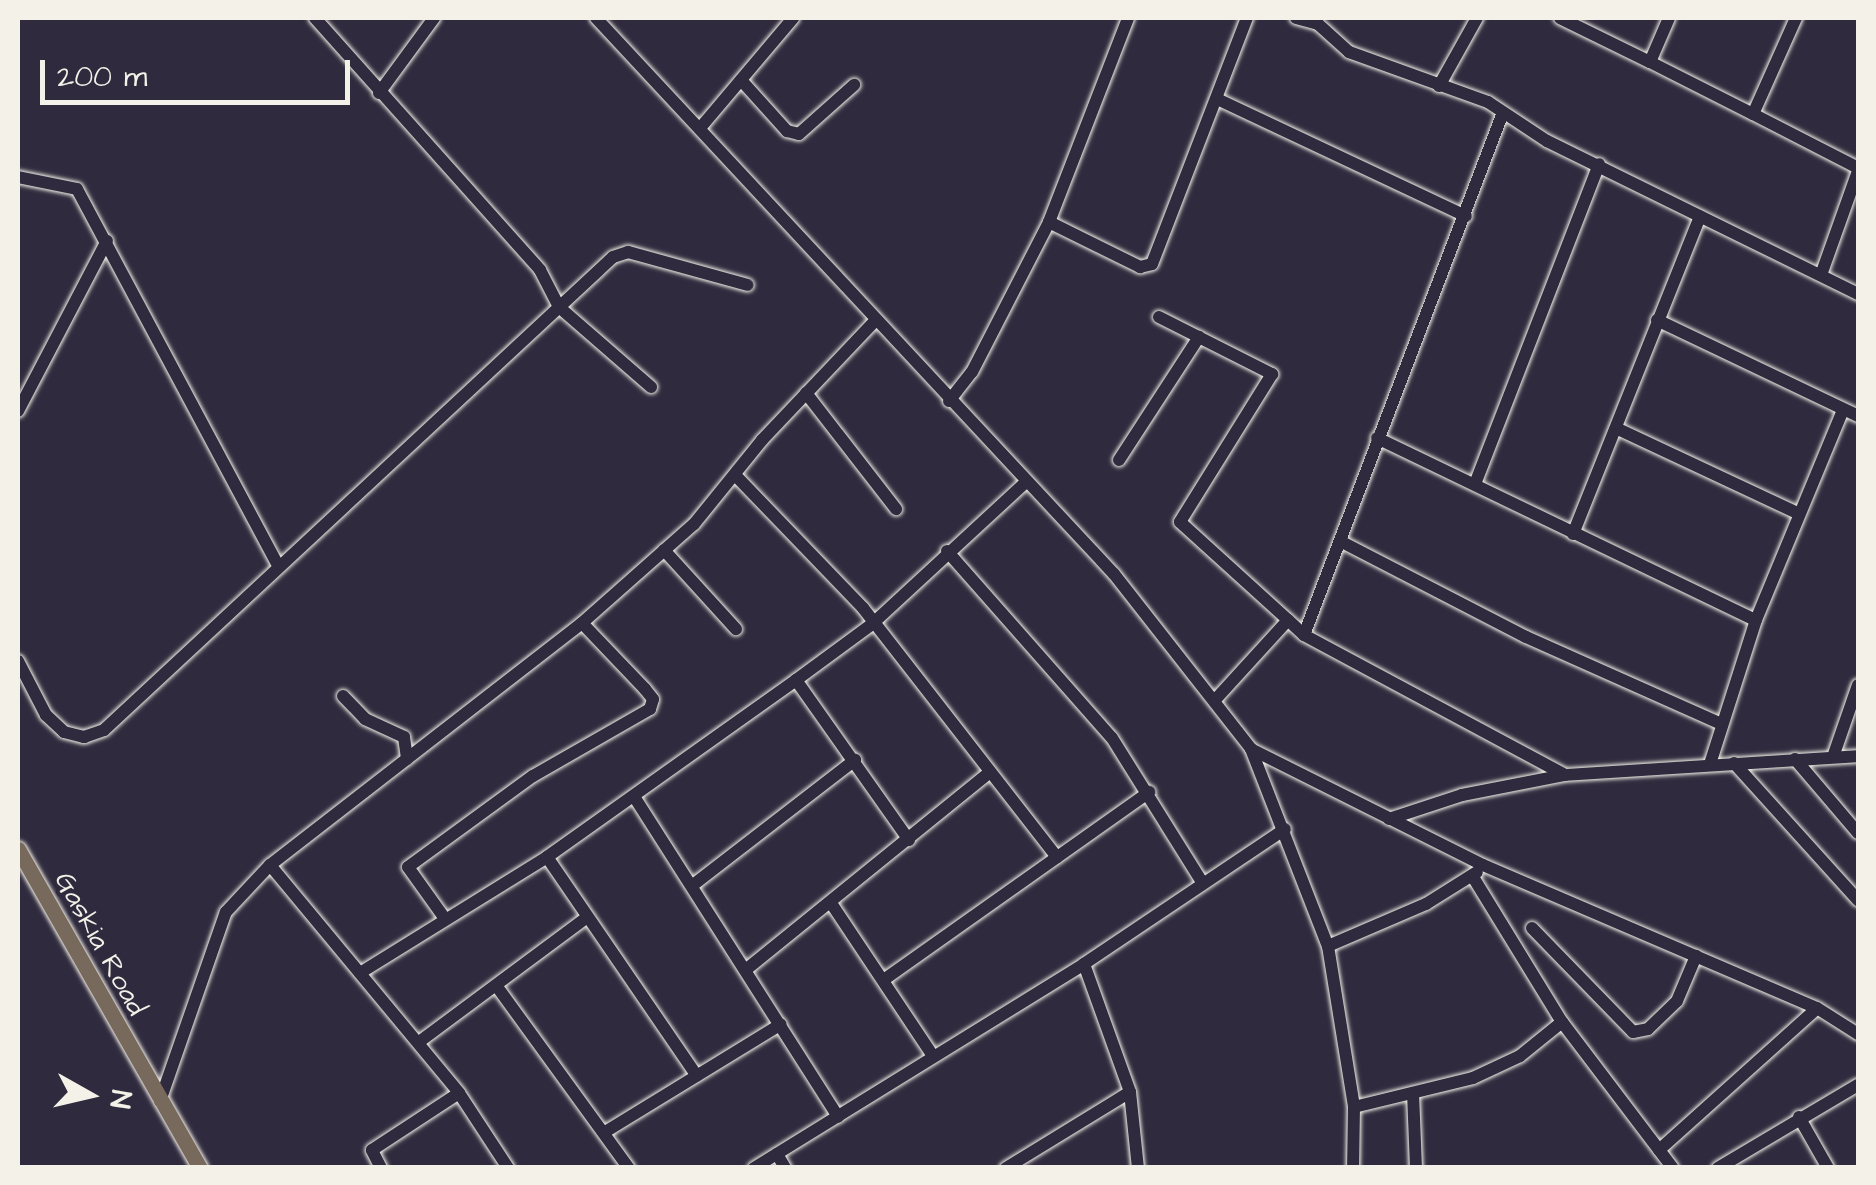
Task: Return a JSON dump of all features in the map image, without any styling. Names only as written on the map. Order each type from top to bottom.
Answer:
[{"type":"main road","name":"Gaskia Road","points":[[18,850],[200,1168]]},
{"type":"street","points":[[314,18],[540,270],[559,307],[651,388]]},
{"type":"street","points":[[379,93],[434,18]]},
{"type":"street","points":[[596,18],[701,127],[948,401],[1114,574],[1252,749],[1286,828],[1328,946],[1354,1108],[1353,1168]]},
{"type":"street","points":[[701,127],[793,18]]},
{"type":"street","points":[[948,401],[972,372],[1050,222],[1128,18]]},
{"type":"street","points":[[1050,222],[1140,266],[1152,264],[1247,18]]},
{"type":"street","points":[[1296,18],[1318,24],[1350,52],[1488,102],[1502,115],[1858,294]]},
{"type":"street","points":[[1439,86],[1477,18]]},
{"type":"street","points":[[1560,18],[1858,170],[1821,275]]},
{"type":"street","points":[[1650,62],[1669,18]]},
{"type":"street","points":[[1753,114],[1796,18]]},
{"type":"street","points":[[741,80],[787,131],[799,134],[854,85]]},
{"type":"street","points":[[1217,99],[1466,216]]},
{"type":"street","points":[[1304,635],[1502,115]]},
{"type":"street","points":[[1475,484],[1599,164]]},
{"type":"street","points":[[18,176],[77,190],[108,241],[278,566]]},
{"type":"street","points":[[1574,534],[1700,216]]},
{"type":"street","points":[[18,411],[108,241]]},
{"type":"street","points":[[18,661],[55,725],[76,737],[96,733],[613,257],[628,252],[748,285]]},
{"type":"street","points":[[1159,317],[1272,374],[1180,522],[1304,635],[1565,775]]},
{"type":"street","points":[[1657,320],[1858,416]]},
{"type":"street","points":[[160,1101],[226,912],[270,865],[582,623],[664,550],[737,477],[762,440],[875,321]]},
{"type":"street","points":[[1119,460],[1199,337]]},
{"type":"street","points":[[806,393],[896,508]]},
{"type":"street","points":[[1710,764],[1719,723],[1796,513],[1843,410]]},
{"type":"street","points":[[1618,430],[1796,513]]},
{"type":"street","points":[[1377,438],[1756,620]]},
{"type":"street","points":[[737,477],[871,624],[1058,857]]},
{"type":"street","points":[[360,973],[443,916],[547,857],[635,798],[796,680],[871,624],[1027,481]]},
{"type":"street","points":[[1340,541],[1526,637],[1719,723]]},
{"type":"street","points":[[664,550],[736,630]]},
{"type":"street","points":[[947,551],[1112,738],[1202,882]]},
{"type":"street","points":[[1215,700],[1288,620]]},
{"type":"street","points":[[443,916],[408,866],[533,776],[650,709],[653,700],[645,689],[582,623]]},
{"type":"street","points":[[796,680],[908,840]]},
{"type":"street","points":[[1832,757],[1858,685]]},
{"type":"street","points":[[343,696],[365,719],[404,736],[407,758]]},
{"type":"street","points":[[1252,749],[1390,819],[1478,871],[1696,956],[1817,1008],[1858,1034]]},
{"type":"street","points":[[1390,819],[1462,795],[1565,775],[1858,756]]},
{"type":"street","points":[[694,885],[855,760]]},
{"type":"street","points":[[1796,760],[1858,834]]},
{"type":"street","points":[[1734,763],[1858,900]]},
{"type":"street","points":[[748,968],[990,772]]},
{"type":"street","points":[[885,979],[1148,792]]},
{"type":"street","points":[[635,798],[748,968],[838,1117]]},
{"type":"street","points":[[754,1168],[1084,964],[1286,828]]},
{"type":"street","points":[[547,857],[696,1076]]},
{"type":"street","points":[[270,865],[419,1042],[459,1093],[508,1168]]},
{"type":"street","points":[[1328,946],[1478,871]]},
{"type":"street","points":[[1478,871],[1562,1022],[1673,1168]]},
{"type":"street","points":[[831,903],[933,1056]]},
{"type":"street","points":[[419,1042],[498,988],[586,918]]},
{"type":"street","points":[[1532,928],[1633,1032],[1648,1029],[1677,1000],[1696,956]]},
{"type":"street","points":[[1084,964],[1130,1092],[1138,1168]]},
{"type":"street","points":[[498,988],[629,1168]]},
{"type":"street","points":[[1659,1150],[1817,1008]]},
{"type":"street","points":[[1354,1108],[1473,1078],[1520,1056],[1562,1022]]},
{"type":"street","points":[[604,1132],[781,1024]]},
{"type":"street","points":[[1718,1168],[1858,1085]]},
{"type":"street","points":[[1006,1168],[1130,1092]]},
{"type":"street","points":[[381,1168],[372,1150],[459,1093]]},
{"type":"street","points":[[1413,1093],[1416,1168]]},
{"type":"street","points":[[1800,1117],[1828,1168]]},
{"type":"street","points":[[777,1154],[786,1168]]}]
